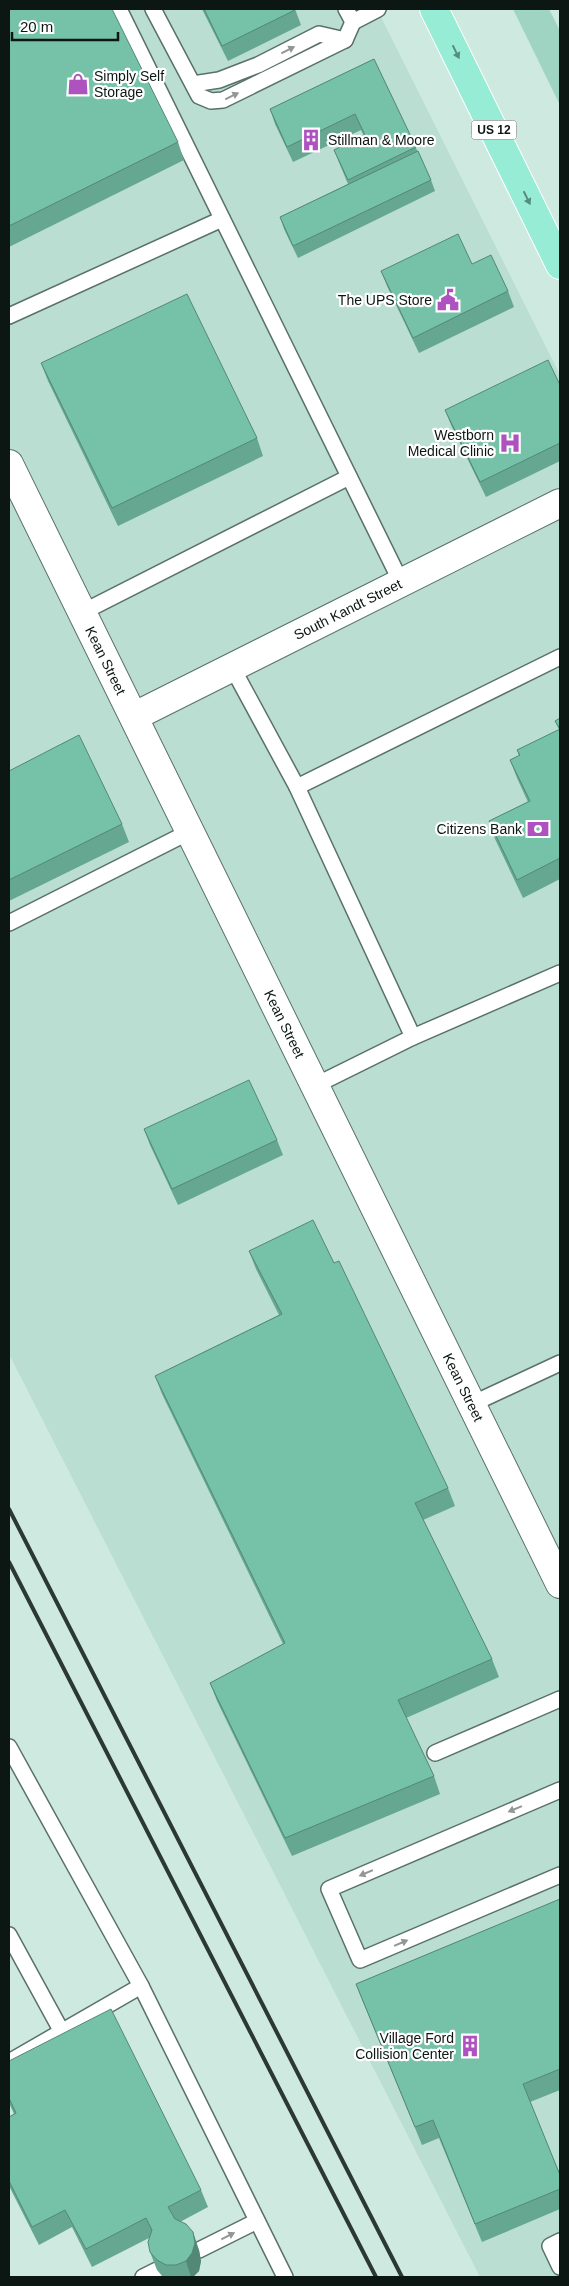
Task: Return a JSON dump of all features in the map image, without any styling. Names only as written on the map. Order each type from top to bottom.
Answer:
[{"type":"main road","name":"US 12","points":[[434,9],[558,256]]},
{"type":"street","name":"Kean Street","points":[[9,464],[15,492],[83,612],[560,1584]]},
{"type":"street","name":"South Kandt Street","points":[[134,716],[560,503]]},
{"type":"lane","points":[[119,9],[401,582]]},
{"type":"lane","points":[[153,9],[200,96],[211,101],[223,100],[345,40],[350,15],[378,9]]},
{"type":"lane","points":[[9,316],[222,219]]},
{"type":"lane","points":[[83,612],[349,477]]},
{"type":"lane","points":[[296,787],[560,658]]},
{"type":"lane","points":[[232,667],[296,787],[413,1037]]},
{"type":"lane","points":[[9,923],[192,831]]},
{"type":"lane","points":[[314,1086],[413,1037],[560,974]]},
{"type":"lane","points":[[472,1404],[560,1363]]},
{"type":"lane","points":[[435,1753],[560,1699]]},
{"type":"lane","points":[[9,1747],[141,1986],[285,2277]]},
{"type":"lane","points":[[560,1790],[329,1889],[360,1960],[560,1875]]},
{"type":"lane","points":[[9,1935],[62,2032]]},
{"type":"lane","points":[[9,2062],[141,1986]]},
{"type":"lane","points":[[199,2250],[257,2221]]},
{"type":"lane","points":[[555,2244],[560,2267]]},
{"type":"shaded area","points":[[9,9],[377,9],[560,375],[560,2277],[480,2277],[9,1354]]},
{"type":"shaded area","points":[[513,9],[549,9],[560,31],[560,105]]},
{"type":"building","name":"Simply Self Storage","points":[[9,9],[112,9],[178,142],[9,226]]},
{"type":"building","points":[[204,9],[295,9],[295,10],[222,46]]},
{"type":"building","name":"Stillman & Moore","points":[[374,59],[416,147],[348,180],[334,150],[365,135],[355,114],[287,147],[270,109]]},
{"type":"building","points":[[418,151],[431,180],[293,246],[280,217]]},
{"type":"building","points":[[458,234],[472,264],[491,255],[508,291],[413,338],[381,271]]},
{"type":"building","points":[[187,294],[257,438],[112,508],[41,363]]},
{"type":"building","name":"Westborn Medical Clinic","points":[[548,360],[560,385],[560,443],[480,482],[445,410]]},
{"type":"building","points":[[560,718],[560,729],[555,721]]},
{"type":"building","name":"Citizens Bank","points":[[560,729],[560,858],[517,880],[489,821],[530,801],[510,760],[520,755],[517,750]]},
{"type":"building","points":[[79,735],[122,824],[9,880],[9,771]]},
{"type":"building","points":[[249,1080],[277,1140],[172,1189],[144,1129]]},
{"type":"building","points":[[313,1220],[334,1263],[339,1261],[448,1488],[415,1503],[492,1659],[398,1700],[434,1776],[285,1838],[210,1683],[285,1643],[155,1376],[282,1314],[249,1251]]},
{"type":"building","name":"Village Ford Collision Center","points":[[560,1899],[560,2069],[523,2084],[560,2175],[560,2189],[475,2224],[433,2120],[415,2127],[356,1984]]},
{"type":"building","points":[[111,2009],[201,2190],[168,2207],[175,2219],[186,2224],[193,2232],[195,2243],[192,2253],[186,2261],[176,2265],[166,2265],[157,2260],[150,2252],[148,2242],[152,2230],[146,2218],[86,2249],[65,2210],[32,2227],[9,2181],[9,2117],[16,2113],[9,2098],[9,2061]]},
{"type":"railway","points":[[9,1509],[402,2277]]},
{"type":"railway","points":[[9,1562],[376,2277]]},
{"type":"place","name":"Simply Self Storage","points":[[78,84]]},
{"type":"place","name":"Stillman & Moore","points":[[311,140]]},
{"type":"place","name":"The UPS Store","points":[[448,300]]},
{"type":"place","name":"Westborn Medical Clinic","points":[[510,443]]},
{"type":"place","name":"Citizens Bank","points":[[538,829]]},
{"type":"place","name":"Village Ford Collision Center","points":[[470,2046]]}]
